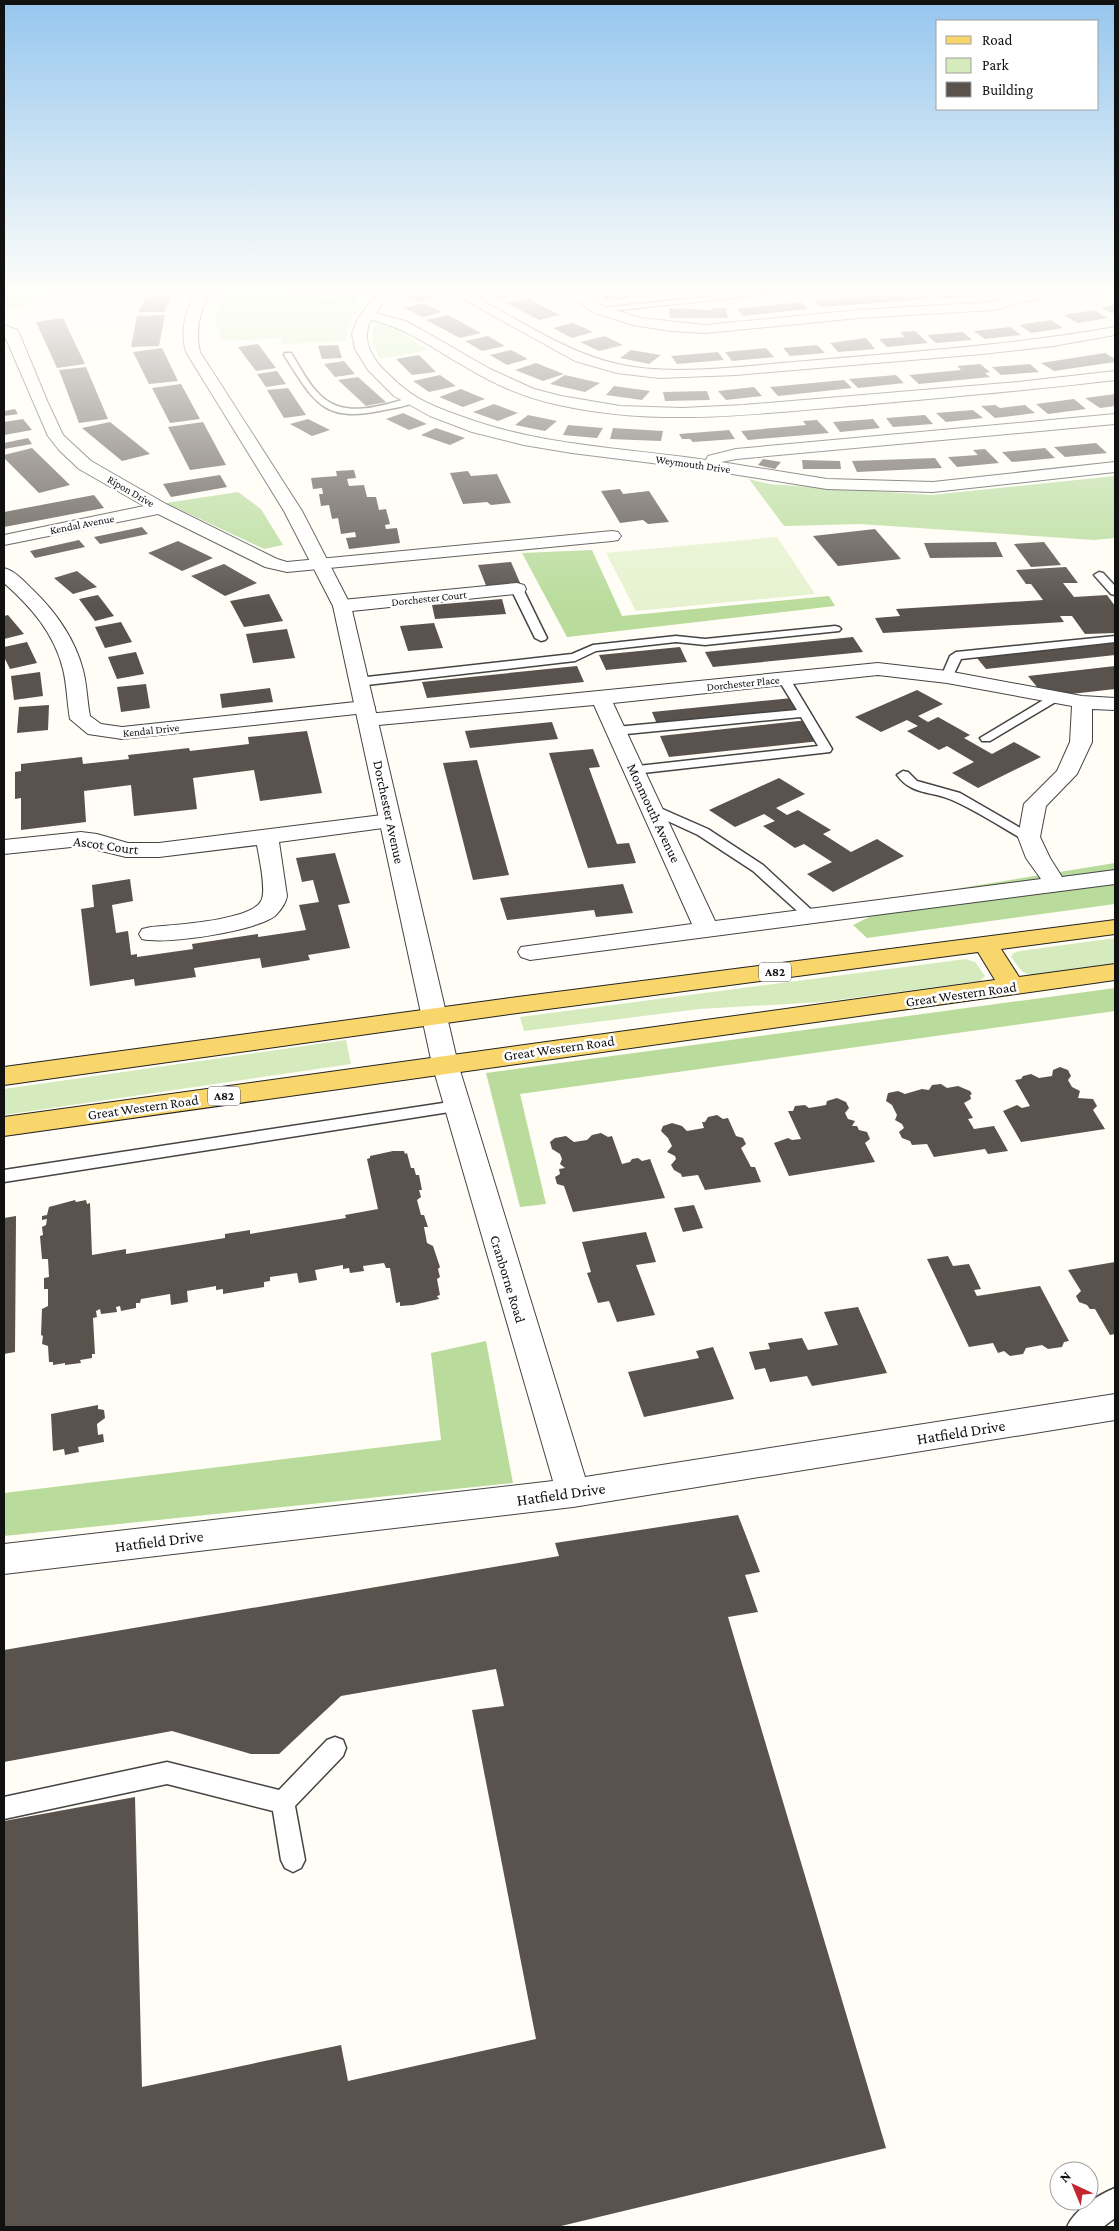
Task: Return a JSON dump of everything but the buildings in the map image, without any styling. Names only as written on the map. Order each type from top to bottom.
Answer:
[{"type":"main road","name":"A82","points":[[4,1076],[435,1016],[986,946],[1115,927]]},
{"type":"main road","points":[[986,946],[1012,987]]},
{"type":"main road","name":"Great Western Road","points":[[4,1128],[445,1064],[1115,972]]},
{"type":"street","name":"Ripon Drive","points":[[38,398],[56,436],[85,465],[160,508],[271,563],[287,567],[319,564]]},
{"type":"street","name":"Dorchester Avenue","points":[[222,398],[283,494],[315,551],[319,564],[342,606],[445,1064]]},
{"type":"street","name":"Weymouth Drive","points":[[410,398],[465,424],[518,439],[827,484],[900,487],[933,486],[1115,467]]},
{"type":"street","points":[[556,398],[574,403],[640,411],[701,413],[886,398]]},
{"type":"street","points":[[704,465],[720,456],[736,454],[1115,419]]},
{"type":"street","name":"Kendal Avenue","points":[[4,540],[160,508]]},
{"type":"street","points":[[569,523],[581,539]]},
{"type":"street","points":[[319,564],[612,536]]},
{"type":"street","name":"Kendal Drive","points":[[4,574],[31,597],[56,630],[67,651],[72,668],[80,719],[95,730],[122,734],[367,713]]},
{"type":"street","name":"Dorchester Court","points":[[342,606],[517,589]]},
{"type":"street","name":"Dorchester Place","points":[[367,713],[601,698],[878,669],[947,677],[1082,702],[1115,704]]},
{"type":"street","name":"Monmouth Avenue","points":[[601,698],[706,928]]},
{"type":"street","points":[[1056,885],[1038,858],[1029,837],[1035,804],[1066,774],[1081,742],[1082,702]]},
{"type":"street","name":"Ascot Court","points":[[4,847],[82,839],[97,841],[126,850],[159,850],[390,821]]},
{"type":"street","points":[[151,934],[230,924],[249,920],[269,910],[275,898],[267,836]]},
{"type":"street","points":[[530,952],[1115,877]]},
{"type":"street","name":"Cranborne Road","points":[[445,1064],[573,1494]]},
{"type":"street","name":"Hatfield Drive","points":[[4,1559],[573,1494],[1115,1407]]},
{"type":"lane","points":[[318,398],[339,410],[362,412],[413,400]]},
{"type":"lane","points":[[1099,575],[1115,592]]},
{"type":"lane","points":[[517,589],[541,638]]},
{"type":"lane","points":[[358,682],[575,657],[593,648],[676,639],[705,642],[835,629]]},
{"type":"lane","points":[[947,677],[956,656],[1115,640]]},
{"type":"lane","points":[[634,770],[826,749],[784,679]]},
{"type":"lane","points":[[986,738],[1054,697]]},
{"type":"lane","points":[[616,731],[804,713]]},
{"type":"lane","points":[[903,775],[912,784],[931,791],[955,796],[1029,837]]},
{"type":"lane","points":[[651,808],[703,832],[758,868],[810,915]]},
{"type":"lane","points":[[4,1176],[456,1106]]},
{"type":"lane","points":[[283,1802],[335,1748]]},
{"type":"lane","points":[[4,1808],[167,1773],[283,1802]]},
{"type":"lane","points":[[283,1802],[292,1860]]},
{"type":"lane","points":[[1081,2227],[1115,2202]]},
{"type":"green space","points":[[1115,476],[1115,538],[1094,540],[860,524],[784,526],[749,479],[769,484],[931,495]]},
{"type":"green space","points":[[238,492],[261,509],[283,545],[264,549],[166,503]]},
{"type":"green space","points":[[777,537],[815,594],[636,611],[606,553]]},
{"type":"green space","points":[[592,550],[622,616],[829,596],[835,606],[567,637],[522,553]]},
{"type":"green space","points":[[1115,863],[1115,904],[867,938],[853,925],[912,896]]},
{"type":"green space","points":[[1115,938],[1115,963],[1031,975],[1021,970],[1011,956],[1020,951]]},
{"type":"green space","points":[[966,959],[975,962],[985,976],[980,981],[822,1002],[699,1009],[524,1031],[520,1017]]},
{"type":"green space","points":[[1115,988],[1115,1011],[520,1094],[546,1204],[520,1207],[486,1073]]},
{"type":"green space","points":[[346,1040],[351,1064],[4,1115],[4,1089]]},
{"type":"green space","points":[[486,1341],[513,1483],[4,1536],[4,1493],[441,1440],[431,1353]]}]
